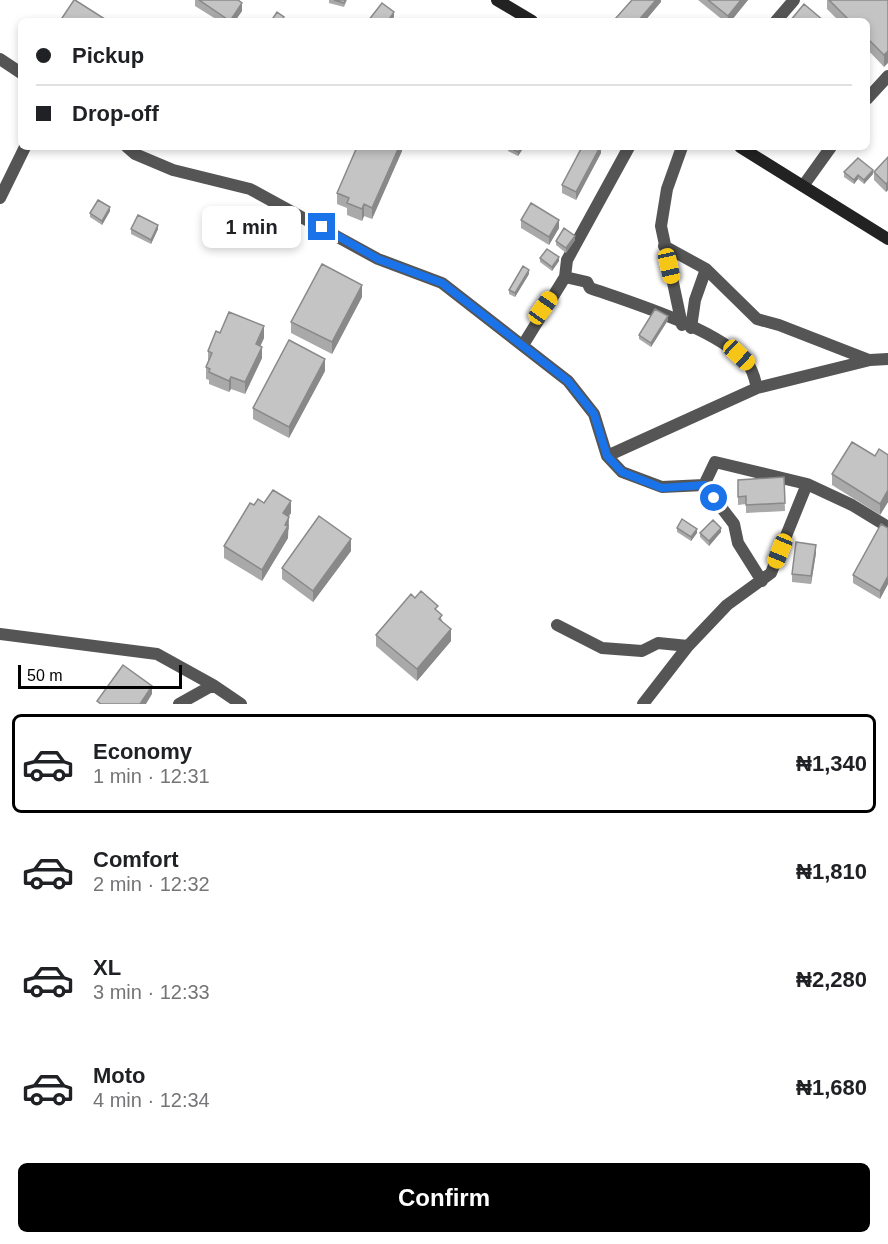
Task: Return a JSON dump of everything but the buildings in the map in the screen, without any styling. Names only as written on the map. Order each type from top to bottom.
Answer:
[{"type":"main road","points":[[497,0],[527,18]]},
{"type":"main road","points":[[746,150],[888,239]]},
{"type":"street","points":[[779,18],[794,0]]},
{"type":"street","points":[[0,59],[18,71]]},
{"type":"street","points":[[870,96],[888,76]]},
{"type":"street","points":[[0,198],[24,150]]},
{"type":"street","points":[[130,150],[173,170],[250,189],[284,205],[378,259],[442,283],[568,381],[594,414],[607,456],[622,472],[662,488],[705,485]]},
{"type":"street","points":[[523,345],[565,277],[567,260],[627,150]]},
{"type":"street","points":[[681,150],[665,198],[661,226],[664,246],[687,326]]},
{"type":"street","points":[[803,186],[829,150]]},
{"type":"street","points":[[664,246],[706,269],[757,319],[779,325],[870,360]]},
{"type":"street","points":[[687,326],[706,269]]},
{"type":"street","points":[[565,277],[587,282],[590,288],[687,326],[729,346],[749,365],[758,388]]},
{"type":"street","points":[[607,456],[758,388],[870,360],[888,358]]},
{"type":"street","points":[[705,485],[715,462],[807,484],[852,505],[888,527]]},
{"type":"street","points":[[643,704],[688,646],[727,605],[771,573],[807,484]]},
{"type":"street","points":[[705,485],[734,524],[738,543],[762,581]]},
{"type":"street","points":[[557,625],[602,648],[642,651],[658,643],[688,646]]},
{"type":"street","points":[[0,634],[158,654],[213,685],[241,704]]},
{"type":"street","points":[[179,704],[213,685]]},
{"type":"route","points":[[322,227],[378,259],[442,283],[568,381],[594,414],[607,456],[622,472],[662,488],[705,485],[714,498]]}]
